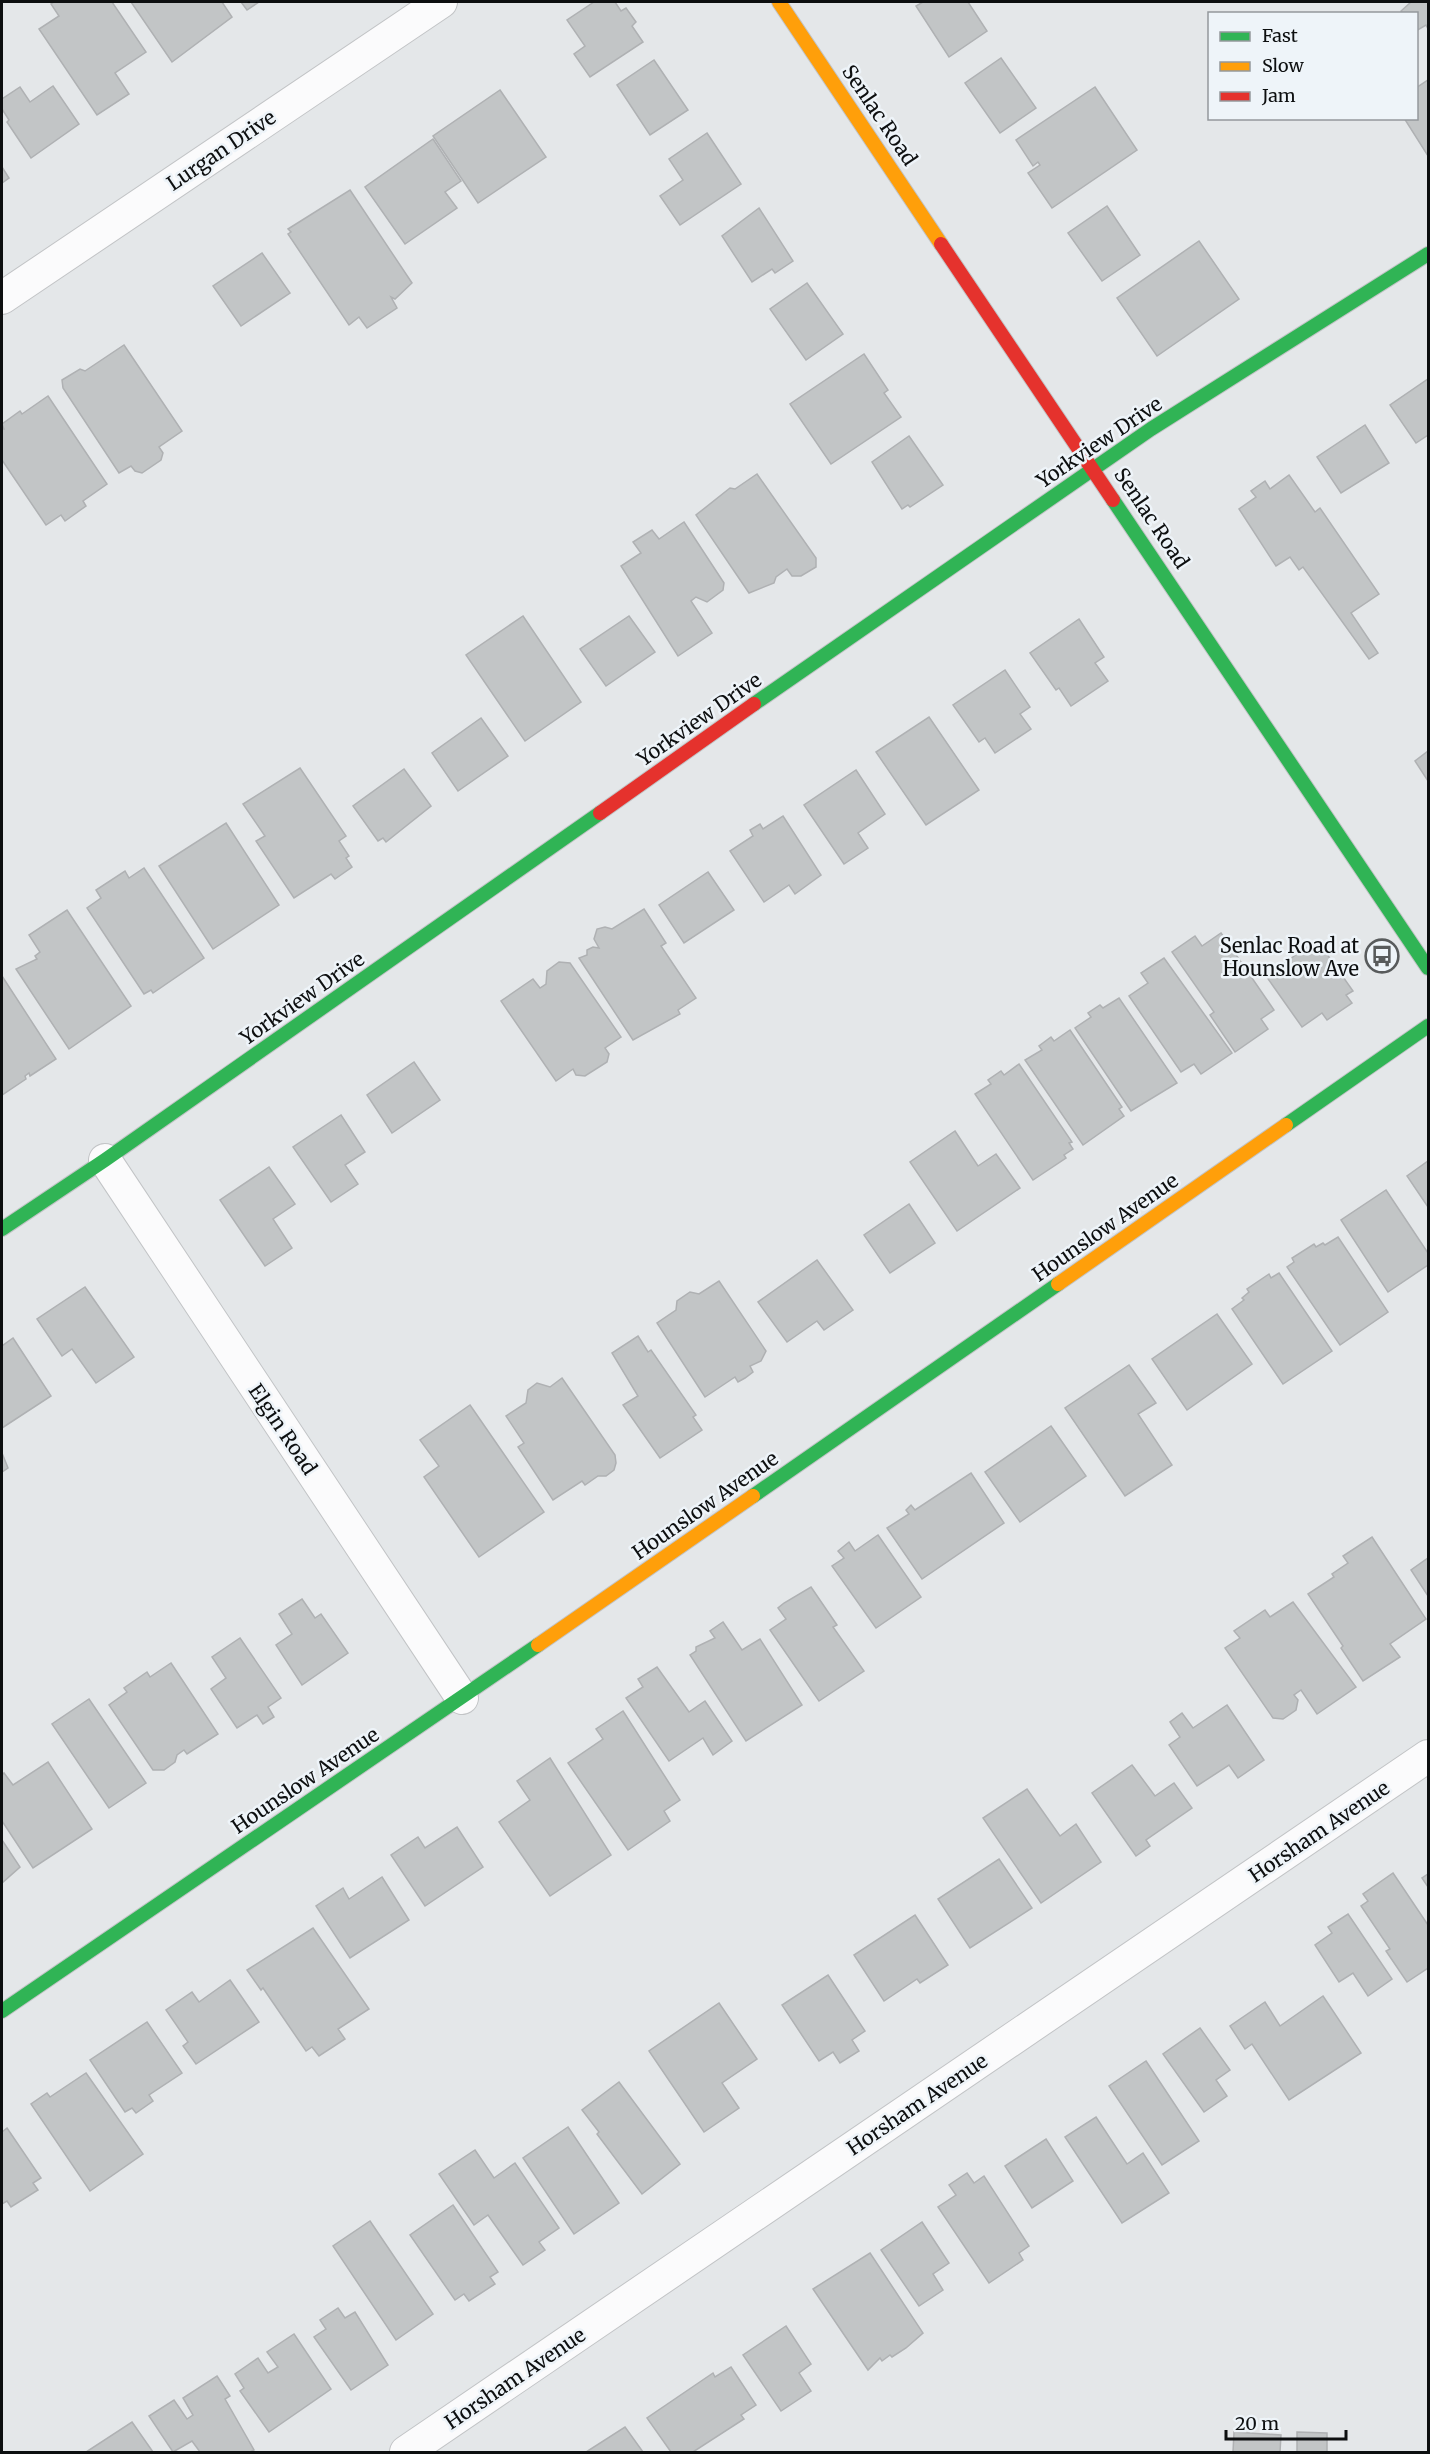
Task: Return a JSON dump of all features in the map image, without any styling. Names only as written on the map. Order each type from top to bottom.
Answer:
[{"type":"street","name":"Lurgan Drive","points":[[2,298],[441,2]]},
{"type":"street","name":"Senlac Road","points":[[779,2],[1095,468],[1428,968]]},
{"type":"street","name":"Yorkview Drive","points":[[2,1229],[105,1160],[1152,429],[1428,254]]},
{"type":"street","name":"Hounslow Avenue","points":[[2,2011],[462,1698],[1428,1026]]},
{"type":"street","name":"Elgin Road","points":[[105,1160],[462,1698]]},
{"type":"street","name":"Horsham Avenue","points":[[406,2452],[1428,1756]]},
{"type":"building","points":[[54,2],[112,2],[146,52],[115,73],[129,94],[97,115],[39,29],[59,16],[51,4]]},
{"type":"building","points":[[131,2],[222,2],[232,17],[172,62]]},
{"type":"building","points":[[241,2],[259,2],[247,10]]},
{"type":"building","points":[[594,2],[615,2],[621,11],[626,8],[636,22],[632,26],[643,42],[590,77],[574,54],[585,46],[567,20]]},
{"type":"building","points":[[923,2],[968,2],[987,31],[949,57],[916,6]]},
{"type":"building","points":[[1411,2],[1428,2],[1428,29],[1426,25],[1418,30],[1418,12],[1401,11]]},
{"type":"building","points":[[1001,58],[1036,108],[1000,133],[965,83]]},
{"type":"building","points":[[654,60],[688,110],[650,135],[617,85]]},
{"type":"building","points":[[1428,80],[1428,156],[1405,120],[1418,120],[1418,87]]},
{"type":"building","points":[[53,86],[79,124],[31,158],[7,122],[9,120],[2,109],[2,99],[20,87],[30,102]]},
{"type":"building","points":[[1095,87],[1137,150],[1052,208],[1028,173],[1040,165],[1038,162],[1033,166],[1016,140]]},
{"type":"building","points":[[500,90],[546,157],[478,203],[433,136]]},
{"type":"building","points":[[707,133],[741,184],[680,225],[660,196],[683,180],[669,159]]},
{"type":"building","points":[[433,139],[461,181],[445,192],[457,208],[405,244],[365,187]]},
{"type":"building","points":[[2,167],[9,178],[2,183]]},
{"type":"building","points":[[350,190],[412,283],[395,299],[391,297],[397,308],[367,328],[359,317],[349,325],[288,234],[291,232],[288,229]]},
{"type":"building","points":[[1107,206],[1140,255],[1102,281],[1068,233]]},
{"type":"building","points":[[759,208],[793,261],[775,273],[772,269],[752,282],[722,236]]},
{"type":"building","points":[[1199,241],[1239,299],[1157,356],[1117,298]]},
{"type":"building","points":[[262,253],[290,293],[241,326],[213,286]]},
{"type":"building","points":[[807,283],[843,334],[806,360],[770,309]]},
{"type":"building","points":[[124,345],[182,431],[159,447],[163,453],[161,460],[142,473],[135,471],[131,466],[119,473],[63,388],[62,380],[80,369],[85,371]]},
{"type":"building","points":[[864,354],[888,390],[884,393],[901,417],[831,464],[790,404]]},
{"type":"building","points":[[1428,379],[1428,435],[1416,443],[1390,405]]},
{"type":"building","points":[[48,396],[107,484],[83,501],[86,506],[65,521],[61,515],[46,525],[2,460],[2,429],[4,429],[2,424],[20,411],[22,414]]},
{"type":"building","points":[[1365,425],[1389,463],[1341,493],[1317,457]]},
{"type":"building","points":[[909,436],[943,485],[910,507],[908,505],[902,509],[872,462]]},
{"type":"building","points":[[757,474],[816,558],[816,567],[801,576],[792,576],[787,569],[776,577],[774,583],[749,593],[696,515],[730,488],[735,489]]},
{"type":"building","points":[[1289,475],[1315,512],[1320,508],[1379,594],[1351,613],[1378,653],[1369,659],[1303,567],[1299,570],[1290,557],[1276,566],[1239,509],[1256,497],[1251,491],[1265,481],[1270,489]]},
{"type":"building","points":[[684,522],[724,583],[723,590],[707,602],[696,597],[691,601],[712,633],[678,656],[621,566],[641,553],[633,542],[652,530],[659,539]]},
{"type":"building","points":[[523,616],[581,702],[525,741],[466,655]]},
{"type":"building","points":[[629,616],[655,652],[606,686],[580,649]]},
{"type":"building","points":[[1079,619],[1104,657],[1095,663],[1108,681],[1071,706],[1059,688],[1056,690],[1030,653]]},
{"type":"building","points":[[1005,670],[1030,707],[1020,714],[1031,729],[995,753],[985,738],[979,742],[953,705]]},
{"type":"building","points":[[929,717],[979,790],[926,825],[876,752]]},
{"type":"building","points":[[481,718],[508,756],[458,791],[432,753]]},
{"type":"building","points":[[1428,751],[1428,781],[1415,761]]},
{"type":"building","points":[[300,768],[346,836],[339,841],[349,856],[346,858],[352,867],[335,879],[331,874],[294,898],[256,841],[265,836],[243,804]]},
{"type":"building","points":[[404,769],[431,806],[386,842],[383,838],[378,841],[353,806]]},
{"type":"building","points":[[856,770],[885,814],[858,833],[868,848],[844,864],[804,805]]},
{"type":"building","points":[[783,816],[821,875],[795,894],[789,885],[764,902],[730,851],[753,836],[750,830],[760,824],[763,829]]},
{"type":"building","points":[[226,823],[279,905],[213,949],[159,866]]},
{"type":"building","points":[[144,868],[204,958],[153,993],[151,990],[144,994],[87,908],[101,898],[96,890],[125,871],[129,878]]},
{"type":"building","points":[[708,872],[734,910],[684,943],[659,905]]},
{"type":"building","points":[[644,909],[666,943],[661,946],[696,998],[678,1010],[680,1014],[633,1040],[579,958],[587,955],[587,950],[593,947],[599,948],[594,939],[597,929],[605,927],[612,929]]},
{"type":"building","points":[[67,910],[131,1006],[69,1049],[16,969],[37,959],[35,956],[40,952],[29,935]]},
{"type":"building","points":[[1221,933],[1274,1010],[1261,1019],[1268,1029],[1235,1052],[1210,1015],[1214,1012],[1172,952],[1195,936],[1202,946]]},
{"type":"building","points":[[1317,940],[1353,991],[1346,995],[1352,1003],[1327,1020],[1322,1013],[1302,1027],[1266,976]]},
{"type":"building","points":[[1164,958],[1232,1053],[1201,1074],[1194,1064],[1181,1072],[1129,996],[1148,983],[1141,973]]},
{"type":"building","points":[[559,962],[570,963],[621,1037],[605,1048],[609,1054],[607,1062],[585,1076],[576,1075],[573,1069],[556,1081],[501,1001],[533,979],[540,988],[546,984],[547,971]]},
{"type":"building","points":[[2,976],[56,1059],[30,1076],[29,1073],[25,1076],[26,1079],[2,1095]]},
{"type":"building","points":[[1119,998],[1177,1083],[1131,1111],[1075,1028],[1091,1017],[1088,1013],[1100,1005],[1103,1008]]},
{"type":"building","points":[[1070,1030],[1122,1107],[1119,1109],[1124,1116],[1083,1145],[1025,1060],[1042,1050],[1039,1046],[1051,1037],[1054,1041]]},
{"type":"building","points":[[414,1062],[440,1100],[392,1133],[367,1095]]},
{"type":"building","points":[[1019,1064],[1072,1142],[1069,1143],[1073,1149],[1064,1155],[1066,1158],[1033,1180],[975,1094],[991,1084],[988,1080],[1001,1071],[1004,1075]]},
{"type":"building","points":[[341,1115],[365,1152],[345,1165],[358,1184],[331,1202],[293,1147]]},
{"type":"building","points":[[955,1131],[978,1166],[996,1154],[1020,1188],[957,1231],[910,1162]]},
{"type":"building","points":[[1428,1161],[1428,1207],[1407,1176]]},
{"type":"building","points":[[269,1167],[295,1204],[273,1219],[292,1248],[265,1266],[220,1200]]},
{"type":"building","points":[[1386,1190],[1428,1253],[1428,1265],[1388,1292],[1341,1220]]},
{"type":"building","points":[[909,1204],[935,1243],[890,1273],[864,1235]]},
{"type":"building","points":[[1338,1237],[1388,1312],[1340,1345],[1287,1267],[1294,1262],[1292,1258],[1314,1244],[1316,1247],[1323,1243],[1325,1245]]},
{"type":"building","points":[[817,1260],[853,1310],[824,1330],[817,1321],[787,1342],[758,1302]]},
{"type":"building","points":[[1279,1273],[1332,1351],[1283,1384],[1232,1309],[1244,1300],[1242,1298],[1249,1292],[1247,1289],[1269,1274],[1271,1278]]},
{"type":"building","points":[[719,1281],[766,1351],[761,1361],[750,1366],[753,1372],[738,1382],[735,1377],[705,1397],[657,1323],[676,1310],[677,1301],[690,1292],[699,1294]]},
{"type":"building","points":[[85,1287],[134,1357],[96,1383],[72,1349],[62,1356],[37,1319]]},
{"type":"building","points":[[1217,1314],[1252,1364],[1187,1410],[1152,1359]]},
{"type":"building","points":[[638,1336],[648,1352],[651,1350],[696,1415],[693,1417],[702,1430],[660,1458],[623,1405],[638,1396],[612,1353]]},
{"type":"building","points":[[13,1338],[51,1396],[2,1428],[2,1346]]},
{"type":"building","points":[[1129,1365],[1156,1403],[1138,1414],[1172,1465],[1125,1496],[1065,1408]]},
{"type":"building","points":[[562,1378],[615,1455],[616,1463],[614,1470],[606,1476],[598,1476],[585,1485],[582,1481],[553,1500],[518,1447],[524,1443],[506,1416],[526,1403],[528,1390],[537,1383],[550,1387]]},
{"type":"building","points":[[470,1405],[544,1512],[479,1557],[424,1477],[439,1466],[420,1440]]},
{"type":"building","points":[[1051,1426],[1086,1476],[1020,1522],[985,1472]]},
{"type":"building","points":[[2,1453],[8,1468],[2,1472]]},
{"type":"building","points":[[971,1473],[1004,1523],[922,1579],[887,1528],[909,1514],[906,1510],[911,1505],[915,1510]]},
{"type":"building","points":[[878,1535],[921,1597],[876,1628],[832,1566],[844,1558],[838,1551],[849,1542],[855,1551]]},
{"type":"building","points":[[1372,1537],[1426,1619],[1390,1644],[1400,1657],[1363,1681],[1308,1594],[1334,1577],[1332,1574],[1348,1563],[1343,1556]]},
{"type":"building","points":[[1428,1558],[1428,1596],[1411,1570]]},
{"type":"building","points":[[811,1587],[837,1625],[833,1627],[864,1671],[819,1701],[770,1630],[786,1619],[778,1608]]},
{"type":"building","points":[[302,1599],[315,1618],[321,1614],[348,1653],[302,1685],[276,1645],[292,1634],[279,1614]]},
{"type":"building","points":[[1293,1602],[1356,1687],[1317,1714],[1301,1690],[1294,1695],[1298,1700],[1296,1710],[1283,1719],[1273,1718],[1225,1648],[1240,1638],[1234,1631],[1265,1610],[1270,1617]]},
{"type":"building","points":[[723,1622],[742,1650],[760,1639],[802,1705],[746,1741],[690,1655],[696,1651],[696,1647],[715,1638],[710,1631]]},
{"type":"building","points":[[240,1638],[281,1698],[268,1707],[274,1717],[263,1724],[257,1715],[237,1728],[211,1689],[226,1678],[212,1657]]},
{"type":"building","points":[[171,1663],[218,1734],[187,1754],[184,1750],[177,1755],[175,1762],[164,1770],[153,1770],[109,1705],[127,1692],[124,1688],[147,1672],[150,1677]]},
{"type":"building","points":[[657,1667],[689,1712],[705,1701],[732,1741],[713,1755],[703,1738],[669,1761],[626,1698],[643,1687],[638,1679]]},
{"type":"building","points":[[89,1699],[146,1783],[109,1808],[52,1724]]},
{"type":"building","points":[[1227,1705],[1264,1760],[1238,1778],[1229,1765],[1197,1786],[1169,1745],[1180,1737],[1170,1722],[1182,1713],[1193,1728]]},
{"type":"building","points":[[623,1711],[680,1800],[664,1811],[670,1821],[628,1850],[568,1763],[603,1739],[596,1729]]},
{"type":"building","points":[[550,1758],[611,1855],[550,1896],[499,1822],[530,1800],[517,1781]]},
{"type":"building","points":[[48,1762],[92,1829],[33,1868],[2,1821],[2,1775],[4,1773],[13,1785]]},
{"type":"building","points":[[1132,1765],[1155,1796],[1174,1783],[1192,1808],[1146,1840],[1150,1846],[1136,1856],[1092,1793]]},
{"type":"building","points":[[1027,1789],[1060,1836],[1076,1824],[1101,1862],[1041,1903],[983,1818]]},
{"type":"building","points":[[457,1827],[483,1867],[425,1906],[391,1855],[418,1837],[425,1848]]},
{"type":"building","points":[[2,1840],[20,1867],[2,1883]]},
{"type":"building","points":[[999,1859],[1032,1908],[970,1948],[938,1899]]},
{"type":"building","points":[[1393,1873],[1428,1925],[1428,1968],[1407,1982],[1386,1951],[1390,1949],[1361,1906],[1368,1901],[1363,1894]]},
{"type":"building","points":[[1428,1874],[1428,1887],[1422,1878]]},
{"type":"building","points":[[382,1877],[409,1920],[350,1958],[316,1906],[343,1888],[349,1899]]},
{"type":"building","points":[[1348,1914],[1392,1979],[1368,1996],[1353,1973],[1339,1982],[1315,1945],[1332,1933],[1328,1927]]},
{"type":"building","points":[[915,1915],[948,1965],[920,1983],[917,1979],[884,2001],[854,1955]]},
{"type":"building","points":[[313,1928],[369,2009],[338,2029],[345,2039],[319,2056],[312,2047],[306,2051],[263,1988],[261,1990],[247,1970]]},
{"type":"building","points":[[828,1975],[865,2031],[852,2040],[859,2051],[840,2063],[833,2052],[819,2061],[782,2005]]},
{"type":"building","points":[[230,1980],[259,2022],[196,2064],[183,2046],[188,2042],[166,2010],[192,1992],[199,2002]]},
{"type":"building","points":[[1323,1996],[1361,2053],[1289,2100],[1252,2044],[1245,2049],[1230,2026],[1265,2002],[1280,2026]]},
{"type":"building","points":[[719,2003],[757,2059],[722,2083],[739,2108],[704,2132],[649,2051]]},
{"type":"building","points":[[147,2022],[182,2073],[149,2095],[153,2101],[136,2113],[132,2108],[125,2112],[90,2060]]},
{"type":"building","points":[[1200,2028],[1230,2070],[1216,2080],[1227,2096],[1204,2112],[1163,2054]]},
{"type":"building","points":[[1146,2061],[1199,2141],[1162,2165],[1109,2086]]},
{"type":"building","points":[[86,2073],[143,2154],[90,2191],[31,2104],[47,2093],[50,2097]]},
{"type":"building","points":[[619,2082],[680,2164],[642,2194],[582,2110]]},
{"type":"building","points":[[1096,2117],[1127,2164],[1143,2153],[1169,2193],[1122,2223],[1065,2137]]},
{"type":"building","points":[[568,2127],[619,2203],[574,2234],[523,2158]]},
{"type":"building","points":[[7,2128],[41,2178],[33,2183],[38,2190],[11,2207],[7,2201],[2,2204],[2,2132]]},
{"type":"building","points":[[1046,2139],[1073,2181],[1032,2208],[1005,2166]]},
{"type":"building","points":[[475,2150],[494,2178],[515,2163],[559,2228],[539,2242],[545,2250],[523,2265],[488,2215],[474,2225],[439,2174]]},
{"type":"building","points":[[967,2173],[974,2183],[984,2176],[1029,2246],[1019,2253],[1023,2260],[989,2283],[938,2207],[956,2195],[949,2185]]},
{"type":"building","points":[[453,2205],[498,2272],[490,2277],[495,2284],[469,2301],[464,2294],[455,2300],[410,2235]]},
{"type":"building","points":[[370,2221],[433,2314],[396,2340],[333,2246]]},
{"type":"building","points":[[922,2222],[949,2263],[933,2274],[943,2290],[919,2306],[881,2250]]},
{"type":"building","points":[[870,2253],[923,2333],[892,2357],[890,2355],[882,2361],[880,2358],[868,2370],[813,2289]]},
{"type":"building","points":[[338,2308],[345,2318],[355,2312],[388,2365],[351,2390],[314,2337],[326,2329],[320,2320]]},
{"type":"building","points":[[786,2326],[811,2364],[799,2373],[811,2391],[781,2411],[743,2355]]},
{"type":"building","points":[[294,2334],[331,2389],[269,2432],[240,2391],[244,2388],[235,2374],[258,2358],[268,2373],[278,2367],[267,2352]]},
{"type":"building","points":[[731,2367],[756,2405],[741,2415],[744,2419],[693,2452],[671,2452],[647,2418],[713,2373],[715,2377]]},
{"type":"building","points":[[217,2376],[230,2396],[225,2399],[254,2450],[250,2452],[200,2452],[192,2441],[173,2452],[149,2416],[174,2400],[187,2419],[193,2415],[183,2398]]},
{"type":"building","points":[[132,2422],[153,2452],[86,2452]]},
{"type":"building","points":[[625,2427],[643,2452],[586,2452]]},
{"type":"building","points":[[1234,2432],[1281,2435],[1280,2452],[1233,2452]]},
{"type":"building","points":[[1297,2432],[1327,2433],[1327,2452],[1297,2452]]},
{"type":"traffic: fast","points":[[754,704],[1151,429],[1428,254]]},
{"type":"traffic: fast","points":[[1113,500],[1428,968]]},
{"type":"traffic: fast","points":[[2,1229],[105,1160],[600,813]]},
{"type":"traffic: fast","points":[[1286,1125],[1428,1026]]},
{"type":"traffic: fast","points":[[753,1496],[1058,1284]]},
{"type":"traffic: fast","points":[[2,2011],[538,1645]]},
{"type":"traffic: slow","points":[[779,2],[941,244]]},
{"type":"traffic: slow","points":[[1058,1284],[1286,1125]]},
{"type":"traffic: slow","points":[[538,1645],[753,1496]]},
{"type":"traffic: jam","points":[[941,244],[1113,500]]},
{"type":"traffic: jam","points":[[600,813],[754,704]]},
{"type":"place","name":"Senlac Road at Hounslow Ave","points":[[1382,956]]}]
